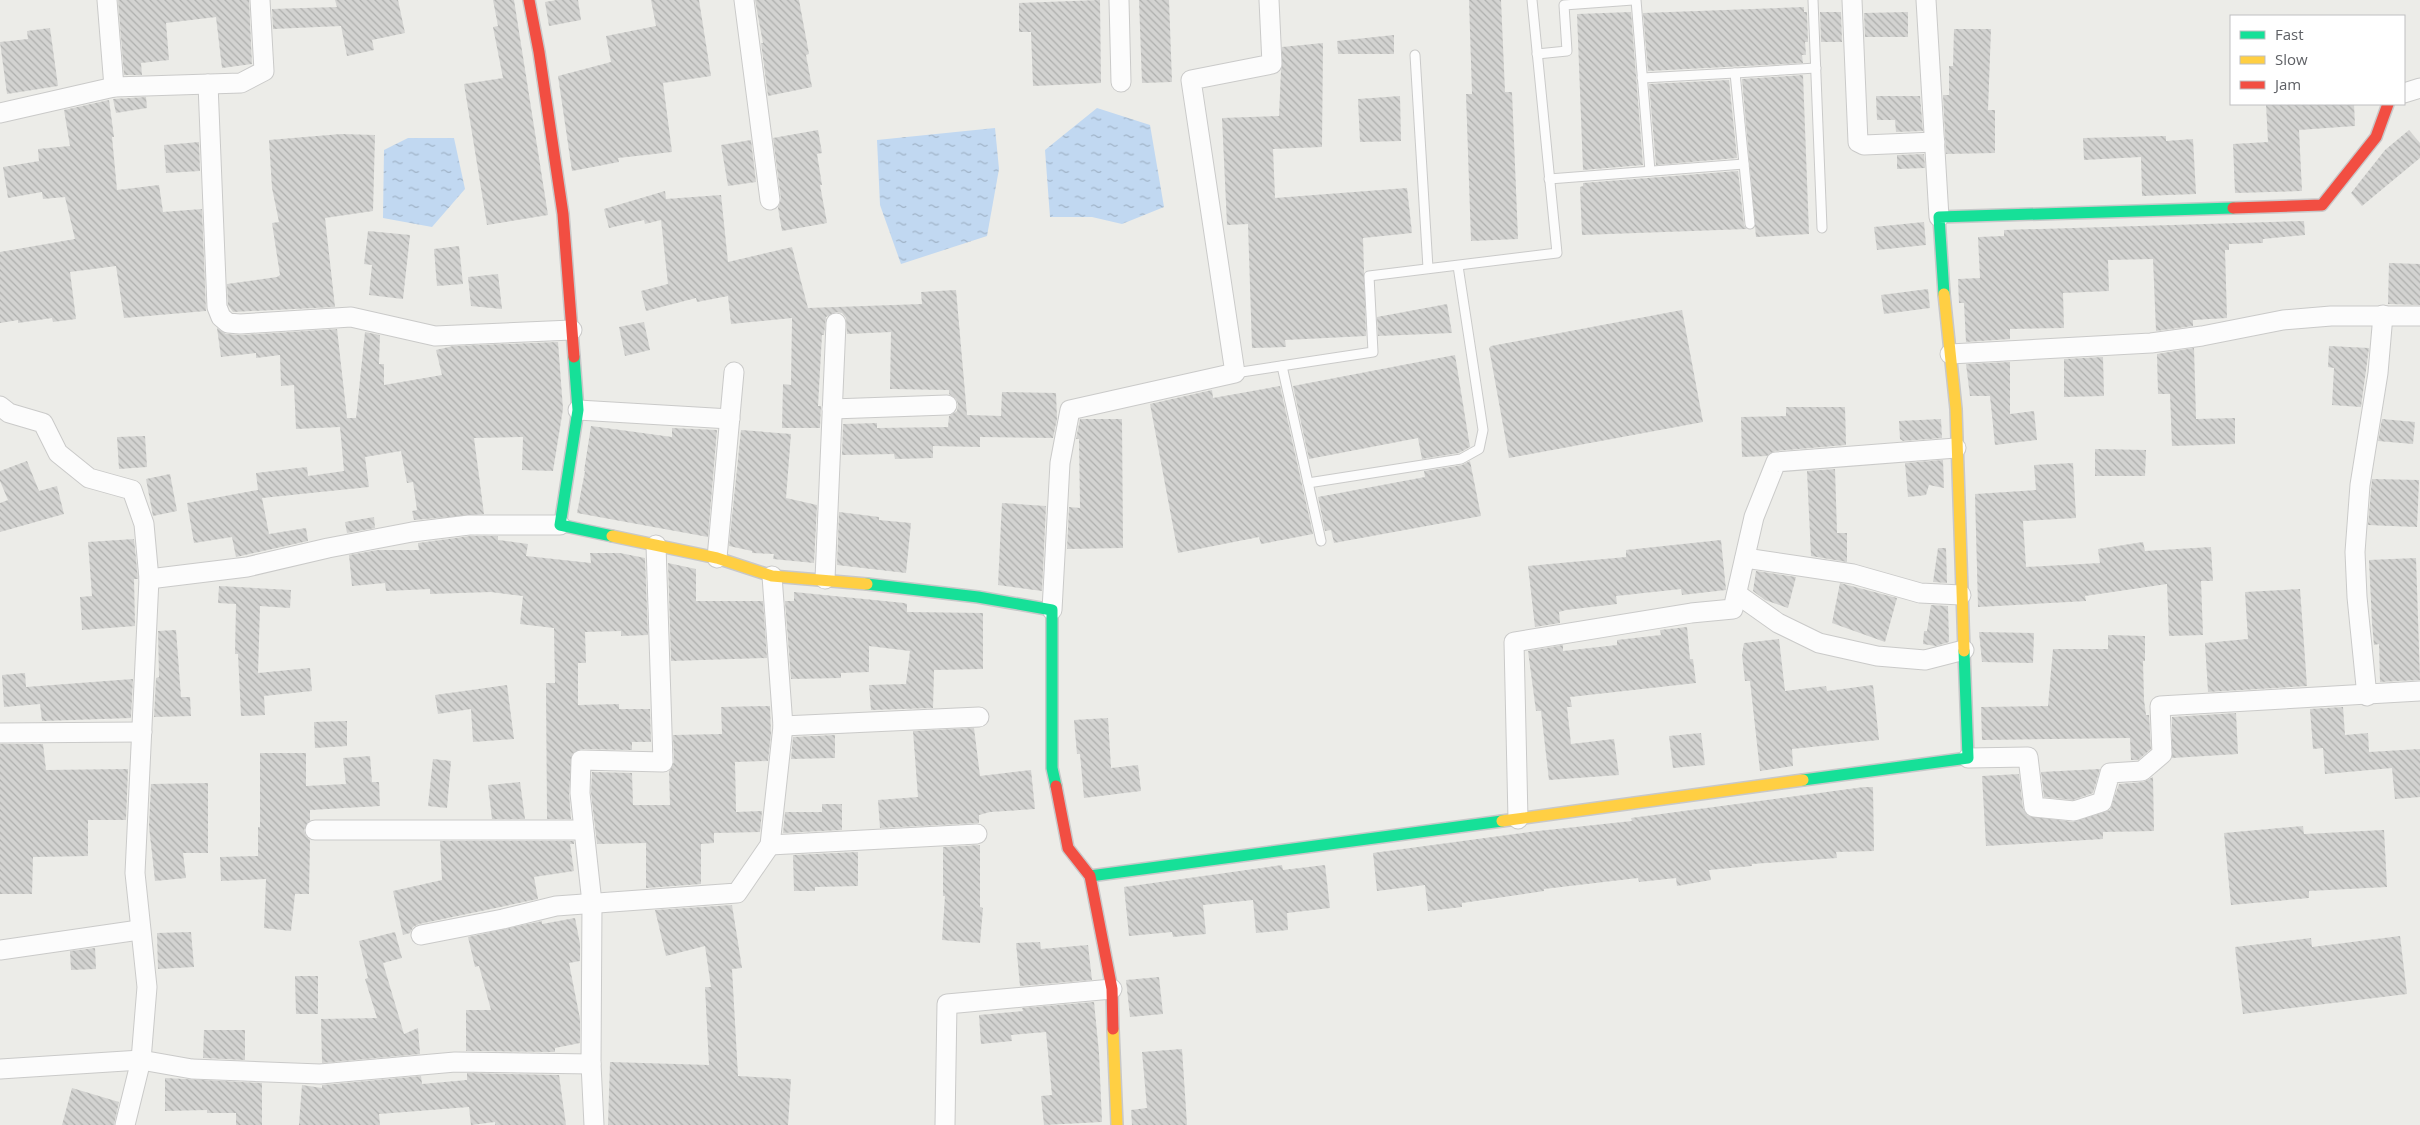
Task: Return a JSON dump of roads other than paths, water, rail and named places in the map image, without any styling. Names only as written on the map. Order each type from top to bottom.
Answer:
[{"type":"street","points":[[107,0],[114,88]]},
{"type":"street","points":[[0,113],[114,88],[242,83],[264,71],[260,0]]},
{"type":"street","points":[[529,0],[539,52],[563,214],[578,410],[560,526]]},
{"type":"street","points":[[744,0],[770,200]]},
{"type":"street","points":[[1119,0],[1121,82]]},
{"type":"street","points":[[1117,1125],[1112,989],[1090,876],[1068,848],[1052,768],[1052,610],[1060,463],[1070,410],[1235,373],[1190,80],[1272,64],[1269,0]]},
{"type":"street","points":[[1852,0],[1858,142],[1864,145],[1935,142]]},
{"type":"street","points":[[1926,0],[1939,217],[1956,409],[1968,758]]},
{"type":"street","points":[[208,84],[217,307],[221,317],[228,323],[254,325],[351,317],[434,336],[572,330]]},
{"type":"street","points":[[2405,93],[2420,88]]},
{"type":"street","points":[[1939,217],[2322,205],[2376,137],[2388,105]]},
{"type":"street","points":[[1950,354],[2151,343],[2202,336],[2283,320],[2383,315],[2420,316]]},
{"type":"street","points":[[2367,696],[2357,597],[2355,552],[2360,485],[2373,412],[2383,315]]},
{"type":"street","points":[[825,580],[836,323]]},
{"type":"street","points":[[716,558],[734,372]]},
{"type":"street","points":[[0,406],[9,413],[43,423],[58,453],[89,478],[132,490],[144,524],[149,579],[135,873],[139,930],[147,987],[141,1060],[125,1125]]},
{"type":"street","points":[[832,409],[947,406]]},
{"type":"street","points":[[578,410],[730,420]]},
{"type":"street","points":[[1518,818],[1514,642],[1691,612],[1733,609],[1754,517],[1776,462],[1956,448]]},
{"type":"street","points":[[149,579],[248,567],[328,548],[412,532],[469,525],[560,526],[716,558],[772,576],[978,597],[1052,610]]},
{"type":"street","points":[[594,1125],[591,1064],[592,903],[580,793],[581,760],[662,762],[656,545]]},
{"type":"street","points":[[1745,558],[1854,574],[1920,593],[1962,595]]},
{"type":"street","points":[[421,935],[503,920],[556,906],[737,893],[770,846],[783,726],[772,576]]},
{"type":"street","points":[[1737,594],[1778,624],[1819,643],[1877,656],[1925,660],[1964,650]]},
{"type":"street","points":[[1090,876],[1968,758],[2028,757],[2034,807],[2074,811],[2102,802],[2110,773],[2142,770],[2162,754],[2160,706],[2420,692]]},
{"type":"street","points":[[783,726],[979,717]]},
{"type":"street","points":[[0,733],[142,732]]},
{"type":"street","points":[[315,830],[584,830]]},
{"type":"street","points":[[770,846],[977,834]]},
{"type":"street","points":[[0,950],[139,930]]},
{"type":"street","points":[[945,1125],[947,1004],[1112,989]]},
{"type":"street","points":[[0,1069],[141,1060],[192,1069],[320,1074],[455,1062],[591,1064]]},
{"type":"lane","points":[[1235,373],[1373,352],[1369,276],[1557,253],[1532,0]]},
{"type":"lane","points":[[1537,54],[1567,51],[1564,5],[1634,0],[1650,171]]},
{"type":"lane","points":[[1813,0],[1822,228]]},
{"type":"lane","points":[[1415,55],[1428,268]]},
{"type":"lane","points":[[1642,78],[1816,68]]},
{"type":"lane","points":[[1736,72],[1750,224]]},
{"type":"lane","points":[[1550,179],[1744,164]]},
{"type":"lane","points":[[1308,483],[1461,460],[1479,450],[1483,430],[1458,266]]},
{"type":"lane","points":[[1282,366],[1321,541]]},
{"type":"water","points":[[1097,108],[1150,125],[1164,207],[1122,224],[1092,217],[1050,217],[1045,150]]},
{"type":"water","points":[[995,128],[999,169],[987,236],[901,264],[880,205],[877,140]]},
{"type":"water","points":[[408,138],[454,138],[465,189],[432,227],[383,218],[384,150]]}]
